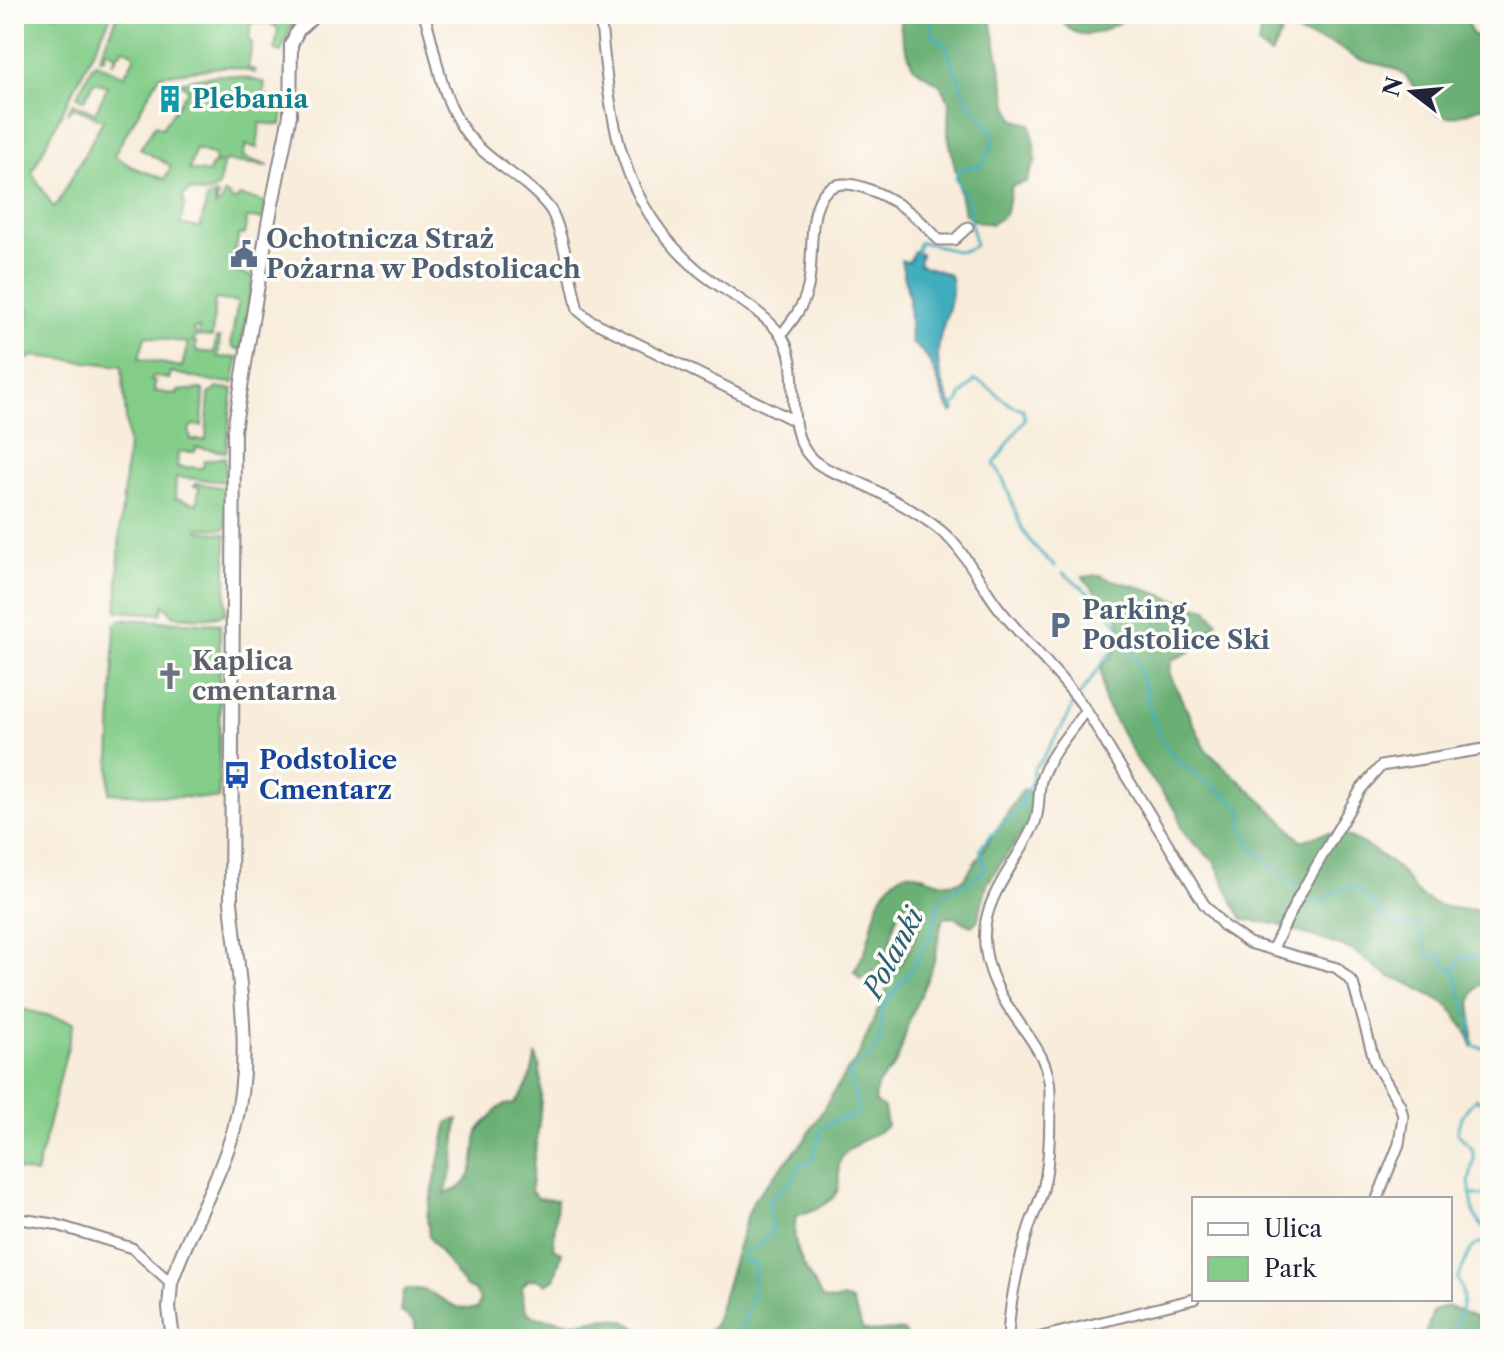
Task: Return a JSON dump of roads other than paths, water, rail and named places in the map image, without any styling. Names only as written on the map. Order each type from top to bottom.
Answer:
[{"type":"street","points":[[173,1339],[169,1308],[171,1283],[233,1131],[240,1093],[241,977],[231,902],[234,430],[268,224],[290,115],[291,45],[298,30],[315,14]]},
{"type":"street","points":[[424,14],[439,77],[449,104],[481,152],[519,180],[551,210],[578,310],[590,320],[795,421]]},
{"type":"street","points":[[600,14],[618,136],[628,177],[645,210],[667,241],[699,271],[766,320],[781,335],[789,353],[795,421],[801,443],[813,460],[866,485],[940,530],[951,541],[998,606],[1047,660],[1085,711],[1214,917],[1249,943],[1337,968],[1353,983],[1375,1063],[1400,1105],[1403,1116],[1399,1144],[1378,1197]]},
{"type":"street","points":[[781,335],[799,312],[809,287],[812,228],[821,193],[828,187],[852,183],[873,191],[897,203],[927,226],[939,240],[954,240],[968,227]]},
{"type":"street","points":[[1008,1339],[1028,1229],[1044,1185],[1050,1075],[1034,1042],[992,978],[984,941],[986,916],[1000,880],[1036,821],[1038,793],[1045,769],[1085,711]]},
{"type":"street","points":[[1272,950],[1299,896],[1361,789],[1381,766],[1490,748]]},
{"type":"street","points":[[14,1218],[54,1224],[132,1248],[171,1283]]},
{"type":"street","points":[[1033,1339],[1192,1299]]},
{"type":"water","points":[[914,251],[921,254],[919,264],[950,275],[952,283],[951,300],[938,351],[941,378],[955,410],[951,413],[927,357],[911,343],[909,298],[901,260],[909,262]]},
{"type":"waterway","points":[[916,254],[919,243],[954,251],[975,245],[967,198],[956,179],[957,172],[984,162],[994,141],[992,130],[968,102],[945,44],[934,36],[927,14]]},
{"type":"waterway","points":[[952,406],[958,403],[975,380],[1009,404],[1023,409],[1025,419],[994,464],[1025,533],[1055,566]]},
{"type":"waterway","points":[[1063,573],[1097,600],[1124,634],[1137,661],[1157,729],[1168,750],[1188,769],[1234,802],[1243,812],[1243,824],[1252,845],[1299,887]]},
{"type":"waterway","name":"Polanki","points":[[1079,696],[1117,643],[1121,629]]},
{"type":"waterway","name":"Polanki","points":[[739,1339],[755,1272],[754,1264],[747,1263],[742,1256],[762,1244],[773,1227],[768,1202],[792,1180],[801,1164],[812,1161],[822,1127],[856,1116],[857,1105],[849,1073],[872,1053],[880,1039],[882,1008],[909,973],[931,936],[938,903],[944,894],[985,870],[980,849],[1023,804],[1021,800],[1031,784],[1034,768],[1069,715],[1073,703]]},
{"type":"waterway","points":[[1306,893],[1317,903],[1345,887],[1357,889],[1391,923],[1404,927],[1417,923],[1429,957],[1441,955],[1445,966],[1454,970]]},
{"type":"waterway","points":[[1454,970],[1460,958],[1490,956]]},
{"type":"waterway","points":[[1454,970],[1472,1021],[1470,1032],[1474,1046],[1489,1049],[1490,1057]]},
{"type":"waterway","points":[[1490,1057],[1485,1074],[1490,1090]]},
{"type":"waterway","points":[[1490,1105],[1485,1106],[1476,1098],[1459,1123],[1457,1133],[1472,1148],[1474,1158],[1469,1183],[1474,1214],[1490,1238]]},
{"type":"waterway","points":[[1470,1194],[1482,1196],[1490,1192]]},
{"type":"waterway","points":[[1449,1339],[1463,1302],[1457,1279],[1471,1250],[1490,1240]]},
{"type":"place","name":"Plebania","points":[[170,99]]},
{"type":"place","name":"Ochotnicza Straż Pożarna w Podstolicach","points":[[244,254]]},
{"type":"place","name":"Parking Podstolice Ski","points":[[1060,625]]},
{"type":"place","name":"Kaplica cmentarna","points":[[170,676]]},
{"type":"place","name":"Podstolice Cmentarz","points":[[237,775]]}]
